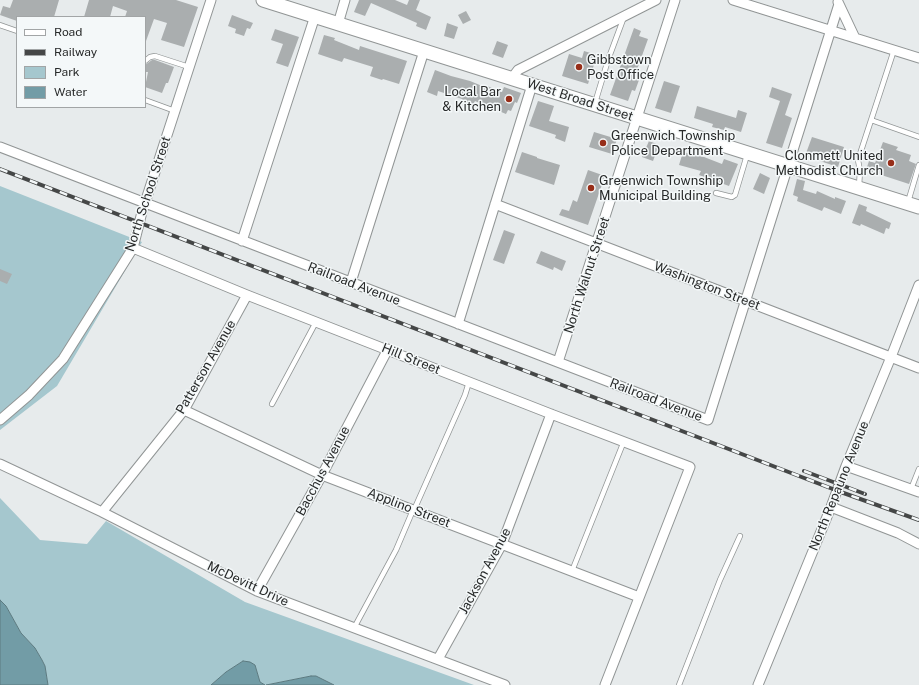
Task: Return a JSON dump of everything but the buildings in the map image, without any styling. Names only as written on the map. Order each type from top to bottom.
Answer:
[{"type":"main road","name":"West Broad Street","points":[[263,0],[913,206]]},
{"type":"street","name":"North School Street","points":[[0,420],[29,395],[64,359],[133,248],[145,203],[211,0]]},
{"type":"street","points":[[338,24],[345,0]]},
{"type":"street","points":[[512,78],[518,70],[625,16],[638,4],[656,0]]},
{"type":"street","name":"North Walnut Street","points":[[558,362],[675,0]]},
{"type":"street","points":[[733,0],[919,58]]},
{"type":"street","points":[[746,301],[831,30],[838,2]]},
{"type":"street","points":[[838,2],[855,38]]},
{"type":"street","points":[[242,241],[315,16]]},
{"type":"street","points":[[351,282],[424,51]]},
{"type":"street","points":[[458,324],[532,85]]},
{"type":"street","name":"Railroad Avenue","points":[[0,147],[708,420],[746,301]]},
{"type":"street","name":"Washington Street","points":[[495,204],[919,368]]},
{"type":"street","name":"Hill Street","points":[[133,248],[469,382],[690,466],[639,597]]},
{"type":"street","name":"North Repauno Avenue","points":[[758,685],[831,507],[919,285]]},
{"type":"street","name":"Patterson Avenue","points":[[102,512],[184,410],[248,295]]},
{"type":"street","name":"Bacchus Avenue","points":[[257,591],[322,475],[388,349]]},
{"type":"street","name":"Applino Street","points":[[184,410],[322,475],[639,597]]},
{"type":"street","name":"Jackson Avenue","points":[[438,659],[502,544],[551,414]]},
{"type":"street","name":"McDevitt Drive","points":[[0,464],[102,512],[257,591],[505,685]]},
{"type":"street","points":[[846,466],[915,490]]},
{"type":"street","points":[[831,507],[898,533],[919,544]]},
{"type":"street","points":[[605,685],[639,597]]},
{"type":"lane","points":[[594,105],[608,60],[625,16]]},
{"type":"lane","points":[[0,25],[16,31]]},
{"type":"lane","points":[[858,188],[860,171],[858,160],[894,50]]},
{"type":"lane","points":[[146,61],[150,57],[155,56],[189,67]]},
{"type":"lane","points":[[146,100],[175,111]]},
{"type":"lane","points":[[871,120],[919,137]]},
{"type":"lane","points":[[716,193],[732,197],[734,195],[748,153]]},
{"type":"lane","points":[[913,206],[919,165]]},
{"type":"lane","points":[[272,404],[316,322]]},
{"type":"lane","points":[[354,628],[396,550],[465,395],[469,382]]},
{"type":"lane","points":[[572,571],[624,441]]},
{"type":"lane","points":[[915,490],[919,469]]},
{"type":"lane","points":[[679,685],[720,580],[740,536]]},
{"type":"green space","points":[[0,186],[142,242],[57,386],[0,430]]},
{"type":"green space","points":[[0,498],[40,540],[87,544],[106,521],[245,602],[474,685],[334,685],[316,676],[311,676],[265,685],[260,682],[255,665],[243,661],[226,672],[211,685],[48,685],[45,666],[42,660],[35,648],[21,633],[6,606],[0,600]]},
{"type":"water","points":[[0,600],[6,606],[21,633],[35,648],[42,660],[45,666],[48,685],[0,685]]},
{"type":"water","points":[[243,661],[250,662],[255,665],[260,682],[265,685],[211,685],[226,672]]},
{"type":"water","points":[[316,676],[334,685],[266,685]]},
{"type":"railway","points":[[0,169],[838,491],[919,520]]},
{"type":"railway","points":[[804,471],[865,494]]},
{"type":"place","name":"Gibbstown Post Office","points":[[579,67]]},
{"type":"place","name":"Local Bar & Kitchen","points":[[509,99]]},
{"type":"place","name":"Greenwich Township Police Department","points":[[603,143]]},
{"type":"place","name":"Clonmett United Methodist Church","points":[[891,163]]},
{"type":"place","name":"Greenwich Township Municipal Building","points":[[591,188]]}]
